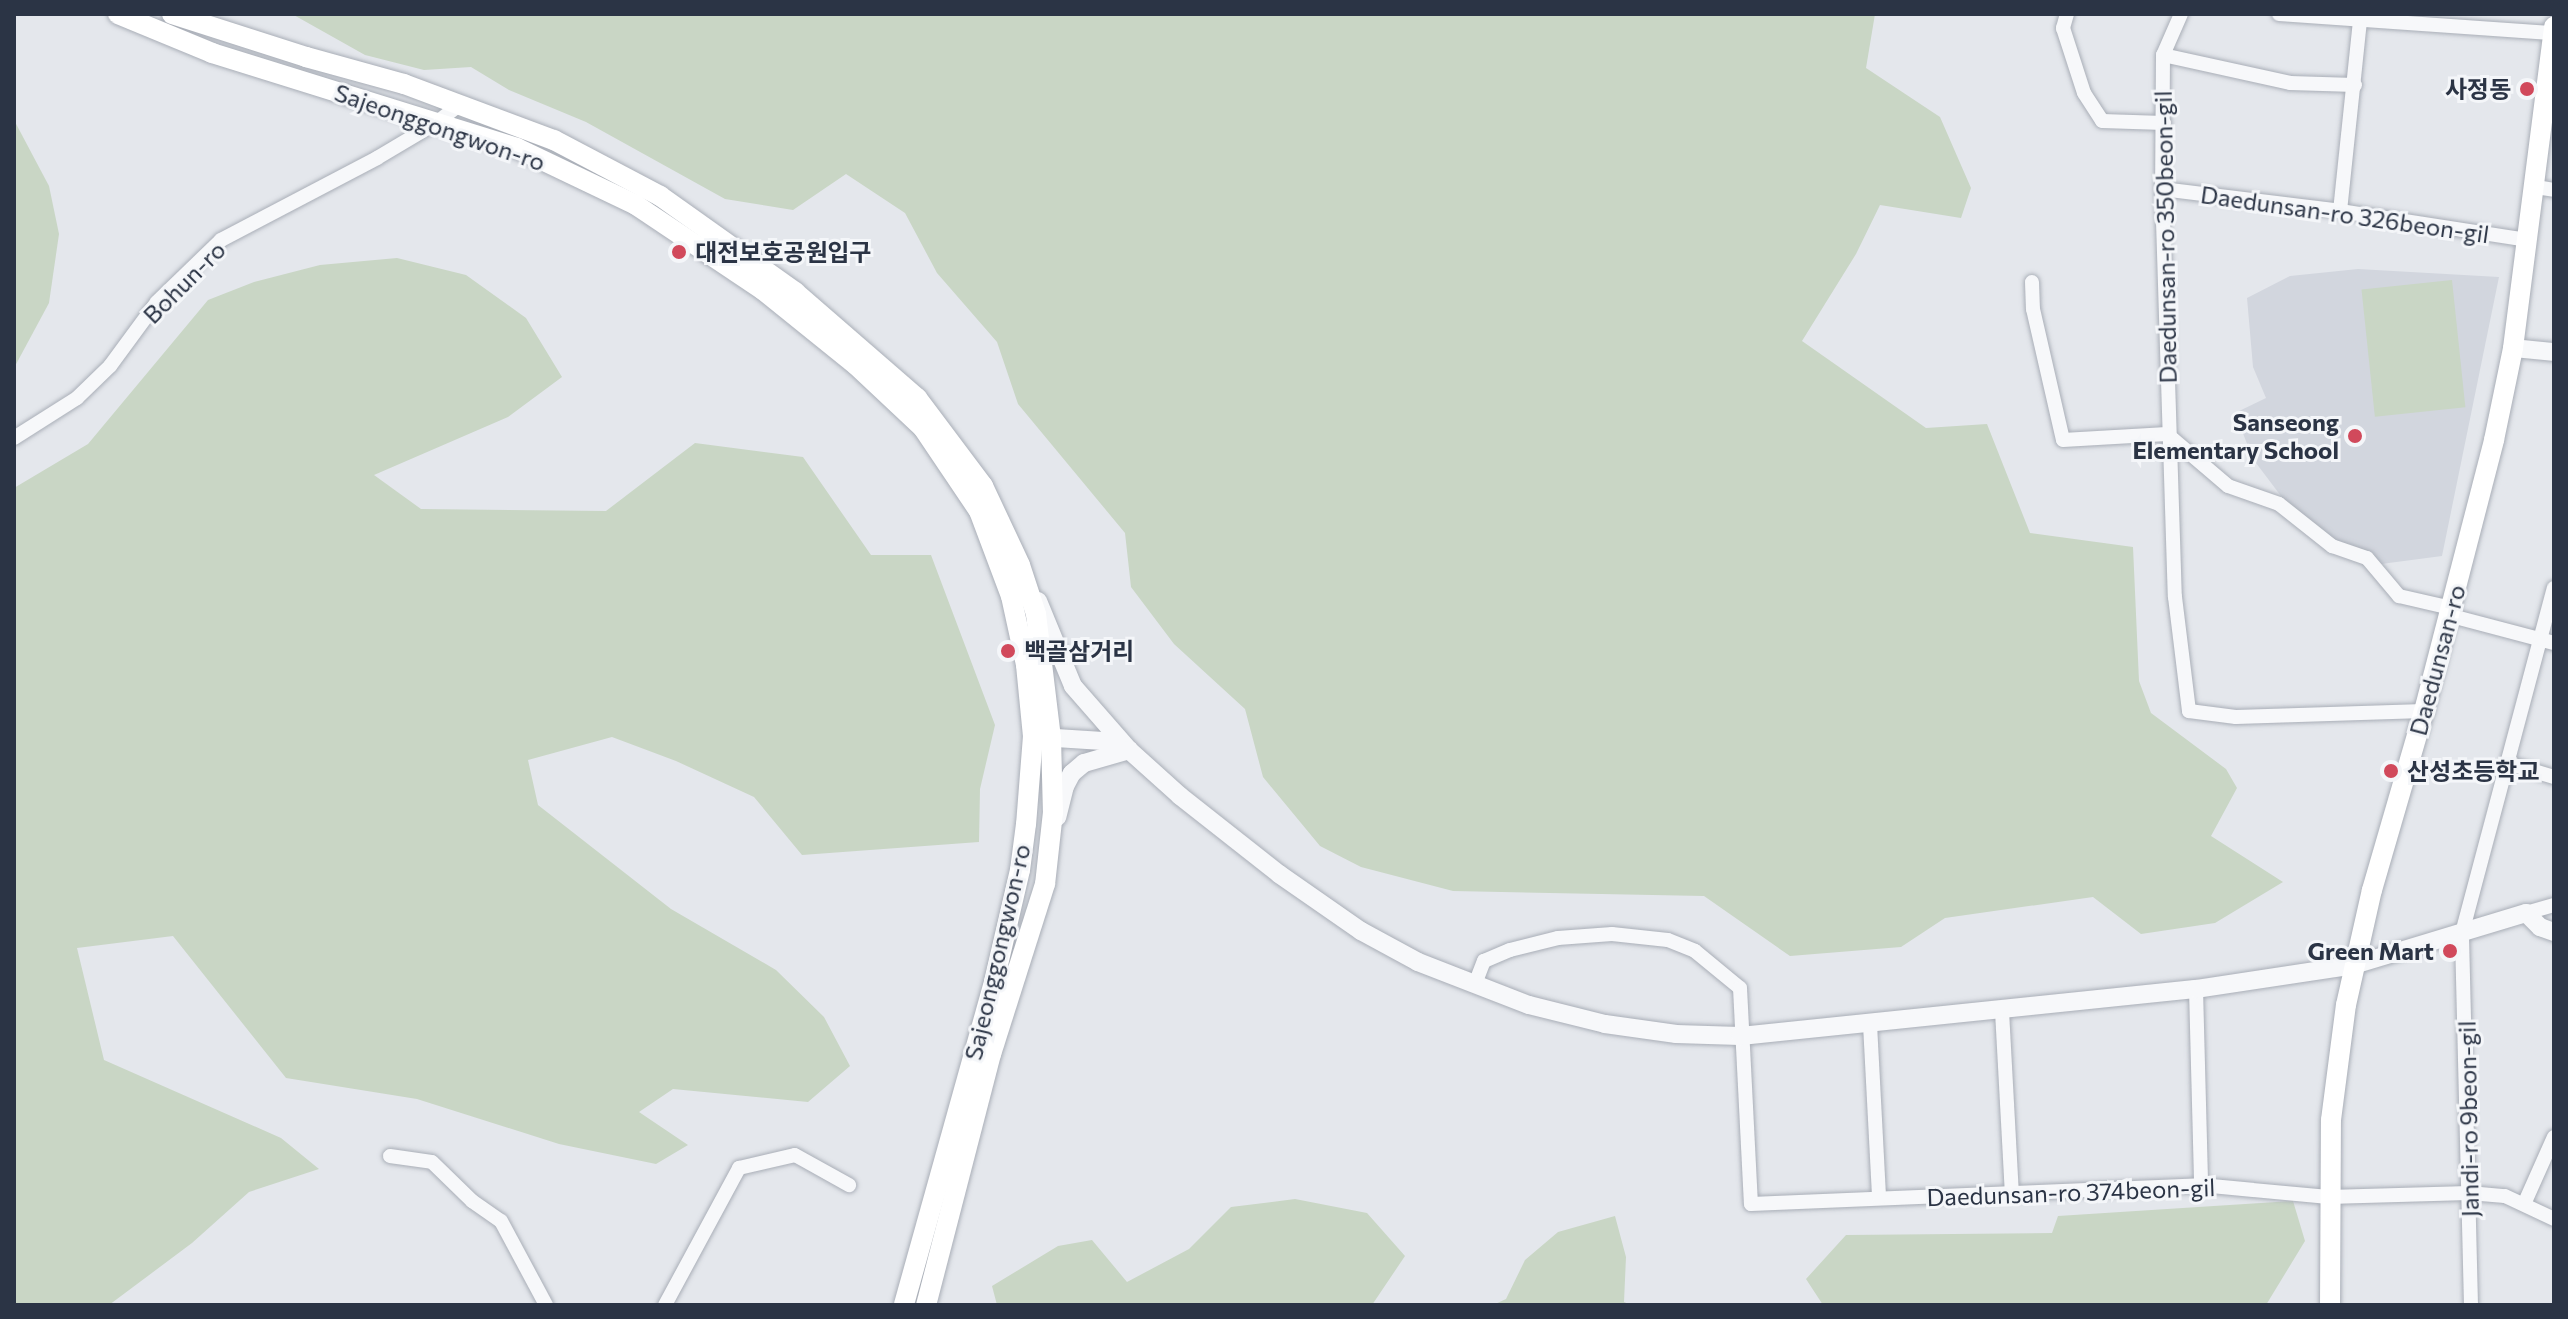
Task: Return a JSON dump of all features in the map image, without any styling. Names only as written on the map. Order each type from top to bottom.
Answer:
[{"type":"main road","name":"Sajeonggongwon-ro","points":[[118,14],[212,53],[517,148],[636,205],[763,290],[856,365],[923,428],[979,511],[1011,596],[1042,737],[1053,812],[1045,884],[991,1054],[926,1305]]},
{"type":"main road","name":"Sajeonggongwon-ro","points":[[172,14],[306,57],[404,84],[554,140],[660,196],[818,311],[917,398],[983,486],[1020,565],[1036,614],[1042,737],[1017,884],[994,982],[904,1305]]},
{"type":"main road","name":"Daedunsan-ro","points":[[2330,1305],[2328,1197],[2331,1120],[2354,965],[2494,440],[2513,348],[2527,240],[2545,188],[2554,30]]},
{"type":"street","points":[[2067,14],[2063,28],[2084,93],[2102,121],[2164,123]]},
{"type":"street","name":"Daedunsan-ro 350beon-gil","points":[[2181,14],[2163,55],[2162,189],[2167,434],[2175,597],[2189,711],[2236,717],[2424,711]]},
{"type":"street","points":[[2279,14],[2360,20],[2468,20],[2554,30]]},
{"type":"street","points":[[2340,211],[2360,20]]},
{"type":"street","name":"Daedunsan-ro 350beon-gil","points":[[2163,55],[2290,83],[2355,85]]},
{"type":"street","name":"Bohun-ro","points":[[14,438],[77,398],[110,366],[157,302],[221,240],[436,123],[459,105]]},
{"type":"street","name":"Daedunsan-ro 326beon-gil","points":[[2162,189],[2340,211],[2527,240]]},
{"type":"street","points":[[2032,282],[2033,309],[2063,440],[2167,434],[2228,486],[2279,504],[2332,546],[2367,558],[2399,596],[2547,640]]},
{"type":"street","points":[[2513,348],[2554,352]]},
{"type":"street","points":[[1020,565],[1073,686],[1129,750],[1180,796],[1315,901],[1418,962],[1529,1005],[1605,1024],[1676,1034],[1740,1036],[2196,989],[2354,965],[2554,905]]},
{"type":"street","name":"Jandi-ro 9beon-gil","points":[[2471,1305],[2462,933],[2507,763],[2547,640],[2554,588]]},
{"type":"street","points":[[1042,737],[1103,741],[1129,750]]},
{"type":"street","points":[[1050,855],[1065,786],[1072,773],[1084,763],[1129,750]]},
{"type":"street","points":[[2507,763],[2554,777]]},
{"type":"street","points":[[2526,913],[2540,927],[2554,932]]},
{"type":"street","points":[[1475,984],[1484,961],[1510,950],[1558,938],[1612,934],[1668,940],[1695,951],[1740,988],[1740,1036]]},
{"type":"street","points":[[2196,989],[2201,1185]]},
{"type":"street","points":[[2002,1011],[2012,1193]]},
{"type":"street","points":[[1870,1024],[1879,1198]]},
{"type":"street","name":"Daedunsan-ro 374beon-gil","points":[[1740,1036],[1751,1204],[2201,1185],[2328,1197],[2469,1193],[2505,1196],[2525,1202],[2554,1219]]},
{"type":"street","points":[[2525,1202],[2554,1137]]},
{"type":"street","points":[[665,1305],[739,1168],[795,1155],[849,1185]]},
{"type":"street","points":[[390,1156],[432,1162],[472,1201],[501,1221],[546,1305]]},
{"type":"shaded area","name":"Sanseong Elementary School","points":[[2358,269],[2499,277],[2442,556],[2381,564],[2334,542],[2287,504],[2253,459],[2235,413],[2266,398],[2253,367],[2247,298],[2290,276]]},
{"type":"green space","points":[[292,14],[1875,14],[1866,68],[1940,117],[1971,188],[1961,218],[1880,205],[1856,254],[1802,341],[1926,428],[1987,424],[2030,533],[2133,547],[2139,681],[2151,713],[2226,769],[2237,788],[2211,836],[2283,882],[2215,923],[2141,934],[2093,897],[1945,918],[1901,947],[1790,956],[1704,896],[1453,891],[1361,867],[1320,846],[1263,777],[1245,709],[1174,644],[1131,587],[1125,533],[1018,404],[997,342],[937,273],[905,213],[846,174],[793,210],[725,199],[586,122],[509,90],[471,67],[424,70],[365,55]]},
{"type":"green space","points":[[14,120],[49,186],[59,234],[49,303],[14,368]]},
{"type":"green space","points":[[397,258],[466,275],[526,318],[562,377],[508,417],[374,475],[421,509],[606,511],[695,443],[803,457],[871,555],[931,555],[995,725],[980,789],[979,842],[802,855],[754,797],[676,761],[612,737],[528,760],[538,805],[671,909],[776,970],[824,1017],[850,1066],[808,1102],[673,1089],[639,1112],[688,1145],[656,1164],[559,1144],[417,1099],[286,1078],[173,936],[77,948],[104,1060],[281,1138],[319,1169],[249,1192],[192,1243],[109,1305],[14,1305],[14,488],[88,444],[208,300],[254,282],[320,265]]},
{"type":"green space","points":[[2452,280],[2465,407],[2375,417],[2361,290]]},
{"type":"green space","points":[[1295,1199],[1367,1213],[1405,1256],[1372,1305],[997,1305],[992,1286],[1058,1246],[1092,1240],[1127,1282],[1189,1249],[1231,1207]]},
{"type":"green space","points":[[2293,1201],[2305,1241],[2266,1305],[1823,1305],[1806,1279],[1846,1235],[2052,1233],[2058,1216]]},
{"type":"green space","points":[[1615,1216],[1626,1257],[1624,1302],[1631,1305],[1493,1305],[1506,1299],[1525,1260],[1558,1232]]},
{"type":"place","name":"사정동","points":[[2527,89]]},
{"type":"place","name":"대전보호공원입구","points":[[679,252]]},
{"type":"place","name":"Sanseong Elementary School","points":[[2355,436]]},
{"type":"place","name":"백골삼거리","points":[[1008,651]]},
{"type":"place","name":"산성초등학교","points":[[2391,771]]},
{"type":"place","name":"Green Mart","points":[[2450,951]]}]
